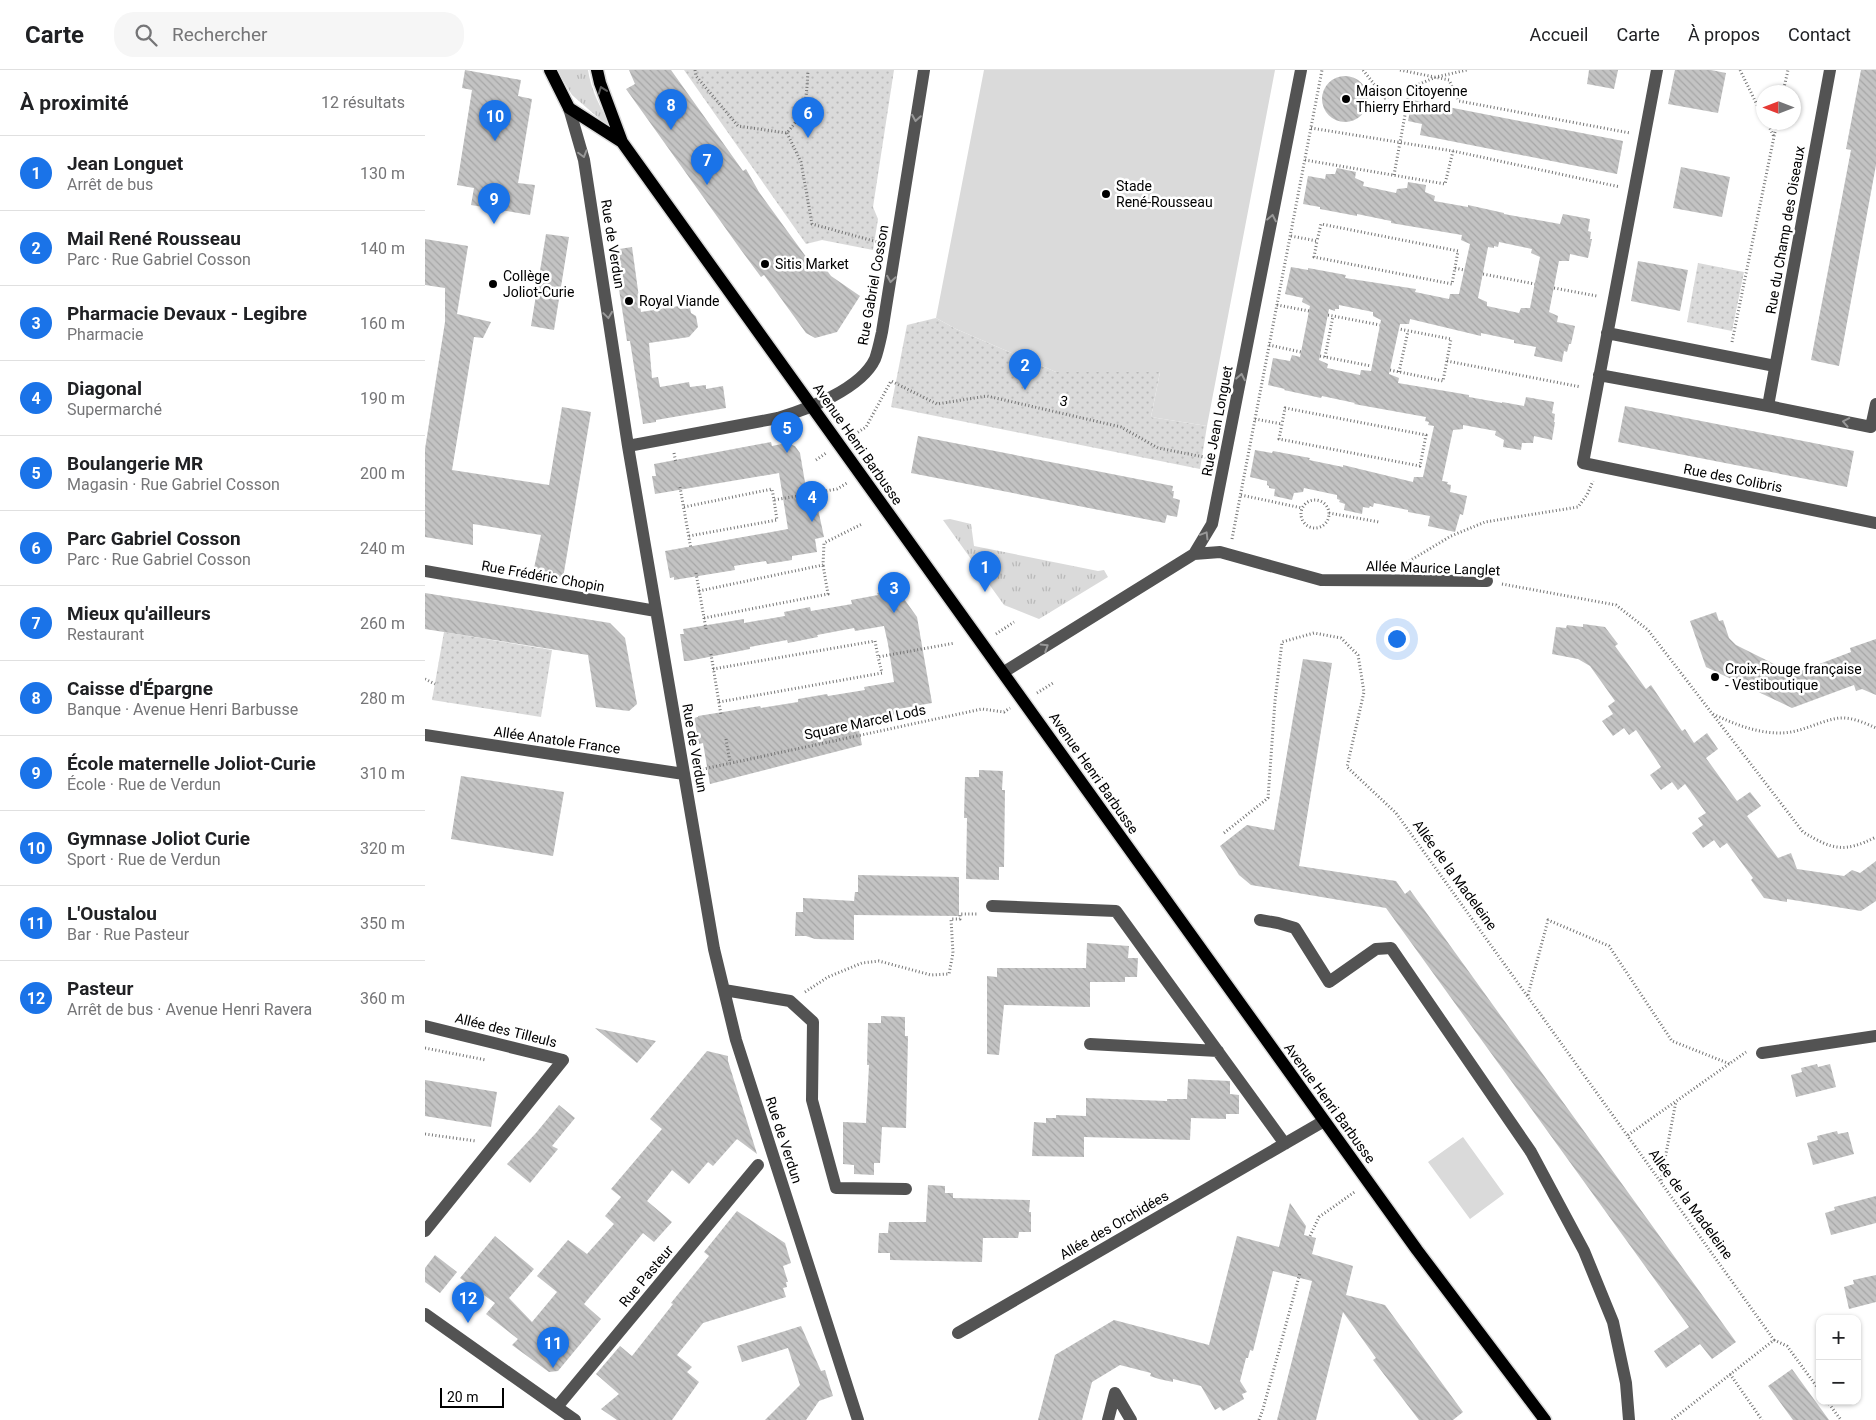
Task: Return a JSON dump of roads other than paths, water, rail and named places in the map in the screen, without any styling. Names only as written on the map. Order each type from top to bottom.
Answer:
[{"type":"main road","name":"Rue de Verdun","points":[[549,70],[569,108]]},
{"type":"main road","name":"Avenue Henri Barbusse","points":[[597,70],[621,142],[1004,672],[1369,1184],[1545,1420]]},
{"type":"main road","name":"Avenue Henri Barbusse","points":[[569,108],[621,142]]},
{"type":"street","name":"Rue Gabriel Cosson","points":[[628,446],[778,418],[812,406],[839,393],[861,378],[875,359],[882,332],[924,70]]},
{"type":"street","name":"Rue Jean Longuet","points":[[1004,672],[1194,554],[1212,524],[1301,70]]},
{"type":"street","points":[[1657,70],[1599,375],[1874,427],[1876,404]]},
{"type":"street","name":"Rue du Champ des Oiseaux","points":[[1768,406],[1830,70]]},
{"type":"street","name":"Rue de Verdun","points":[[569,108],[585,160],[628,446],[714,949],[736,1040],[858,1420]]},
{"type":"street","points":[[1607,333],[1775,366]]},
{"type":"street","name":"Rue des Colibris","points":[[1599,375],[1583,463],[1876,523]]},
{"type":"street","name":"Allée Maurice Langlet","points":[[1194,554],[1220,552],[1321,580],[1487,582]]},
{"type":"street","name":"Rue Frédéric Chopin","points":[[425,571],[657,611]]},
{"type":"street","name":"Allée Anatole France","points":[[425,736],[684,774]]},
{"type":"street","points":[[992,906],[1116,911],[1285,1144]]},
{"type":"street","points":[[1260,920],[1278,922],[1295,928],[1329,982],[1376,949],[1391,948],[1531,1152],[1584,1251],[1613,1322],[1626,1383],[1629,1420]]},
{"type":"street","points":[[724,990],[790,1001],[813,1022],[811,1100],[835,1188],[907,1189]]},
{"type":"street","name":"Allée des Tilleuls","points":[[425,1026],[563,1060],[425,1231]]},
{"type":"street","points":[[1756,1052],[1876,1036]]},
{"type":"street","points":[[1090,1044],[1217,1051]]},
{"type":"street","name":"Allée des Orchidées","points":[[958,1333],[1324,1121]]},
{"type":"street","name":"Rue Pasteur","points":[[557,1407],[758,1165]]},
{"type":"street","points":[[425,1314],[575,1420]]},
{"type":"street","points":[[1108,1420],[1115,1394],[1131,1420]]},
{"type":"place","name":"Maison Citoyenne Thierry Ehrhard","points":[[1346,99]]},
{"type":"place","name":"Caisse d'Épargne","points":[[671,130]]},
{"type":"place","name":"Parc Gabriel Cosson","points":[[808,138]]},
{"type":"place","name":"Gymnase Joliot Curie","points":[[495,141]]},
{"type":"place","name":"Mieux qu'ailleurs","points":[[707,185]]},
{"type":"place","name":"Stade René-Rousseau","points":[[1106,194]]},
{"type":"place","name":"École maternelle Joliot-Curie","points":[[494,224]]},
{"type":"place","name":"Sitis Market","points":[[765,264]]},
{"type":"place","name":"Collège Joliot-Curie","points":[[493,284]]},
{"type":"place","name":"Royal Viande","points":[[629,301]]},
{"type":"place","name":"Mail René Rousseau","points":[[1025,390]]},
{"type":"place","name":"Boulangerie MR","points":[[787,453]]},
{"type":"place","name":"Diagonal","points":[[812,522]]},
{"type":"place","name":"Jean Longuet","points":[[985,592]]},
{"type":"place","name":"Pharmacie Devaux - Legibre","points":[[894,613]]},
{"type":"place","name":"Croix-Rouge française - Vestiboutique","points":[[1715,677]]},
{"type":"place","name":"Pasteur","points":[[468,1323]]},
{"type":"place","name":"L'Oustalou","points":[[553,1368]]}]
